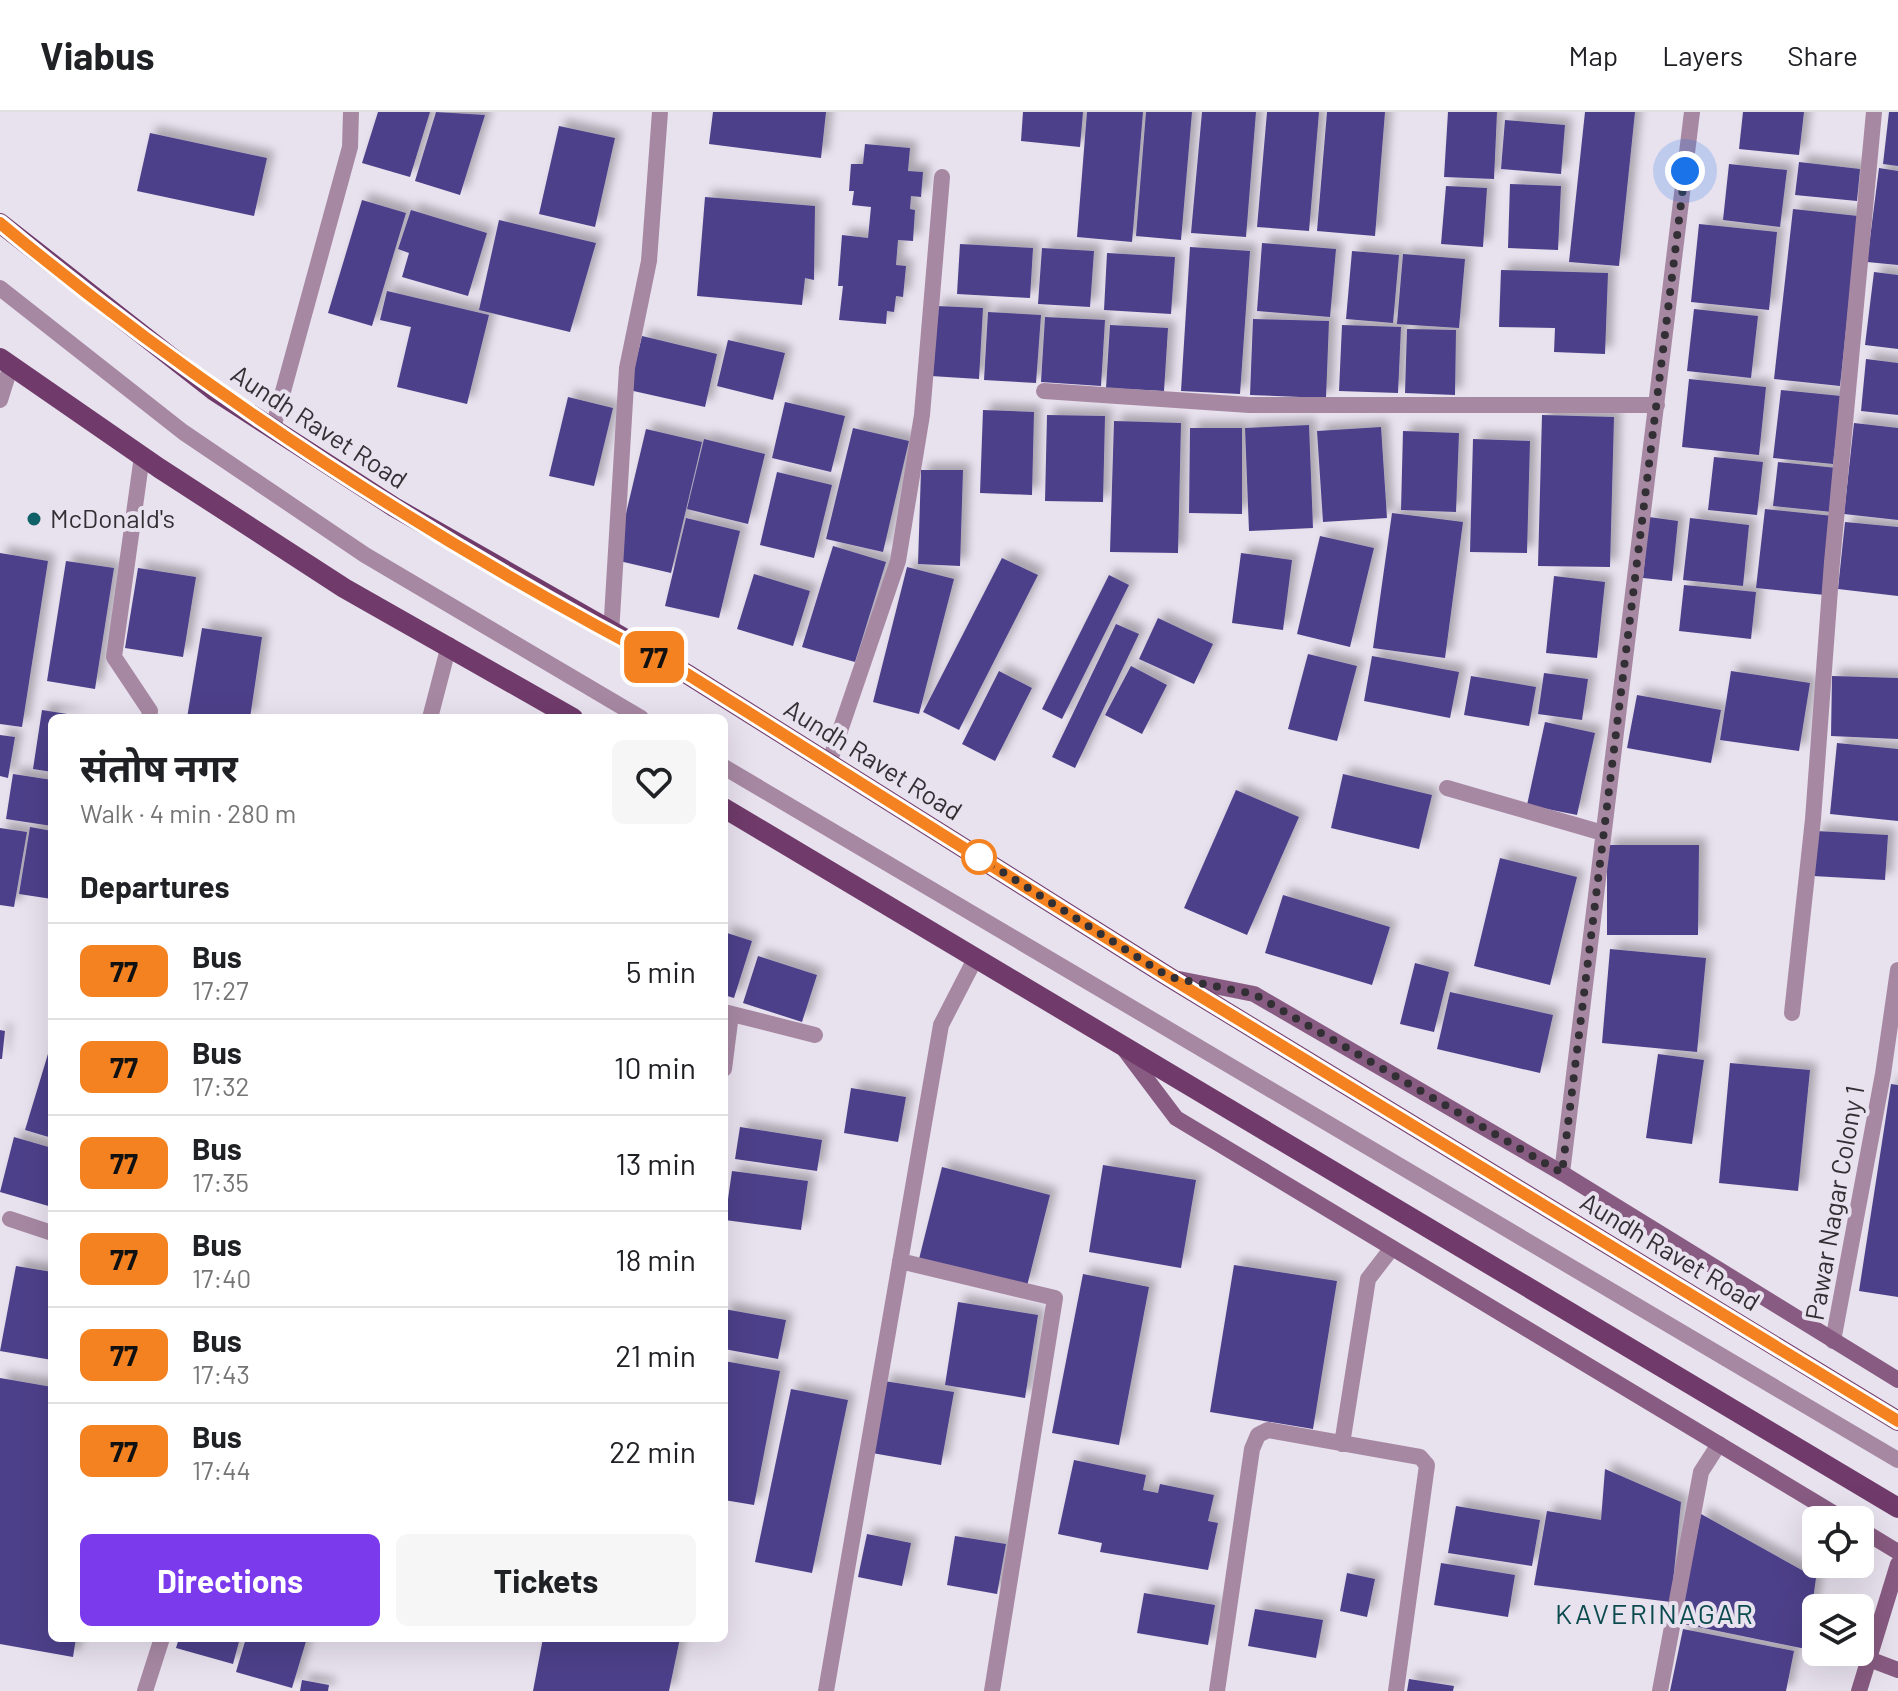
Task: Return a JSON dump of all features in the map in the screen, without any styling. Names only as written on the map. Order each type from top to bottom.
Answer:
[{"type":"main road","name":"Aundh Ravet Road","points":[[0,223],[213,390],[394,507],[611,634],[687,674],[1169,977],[1898,1421]]},
{"type":"main road","points":[[6,362],[142,456],[344,588],[566,714]]},
{"type":"main road","points":[[728,810],[1898,1508]]},
{"type":"street","points":[[273,428],[350,147],[351,112]]},
{"type":"street","points":[[611,634],[627,368],[649,261],[660,112]]},
{"type":"street","points":[[1562,1173],[1692,112]]},
{"type":"street","points":[[1792,1013],[1813,819],[1830,577],[1874,112]]},
{"type":"street","points":[[829,763],[898,561],[922,415],[942,177]]},
{"type":"street","points":[[0,288],[183,432],[365,555],[634,714]]},
{"type":"street","points":[[0,400],[6,362]]},
{"type":"street","points":[[1044,391],[1249,405],[1657,405]]},
{"type":"street","points":[[142,456],[114,657],[150,714]]},
{"type":"street","points":[[431,714],[449,645]]},
{"type":"street","points":[[728,769],[1898,1460]]},
{"type":"street","points":[[1447,788],[1603,833]]},
{"type":"street","points":[[826,1691],[941,1025],[975,959]]},
{"type":"street","name":"Pawar Nagar Colony 1","points":[[1833,1341],[1890,1075],[1898,970]]},
{"type":"street","points":[[1169,977],[1254,994],[1562,1173],[1898,1380]]},
{"type":"street","points":[[728,1013],[815,1035]]},
{"type":"street","points":[[1120,1043],[1176,1118],[1822,1506]]},
{"type":"street","points":[[10,1219],[48,1232]]},
{"type":"street","points":[[1342,1444],[1368,1279],[1392,1248]]},
{"type":"street","points":[[900,1261],[1055,1298],[992,1691]]},
{"type":"street","points":[[1217,1691],[1252,1449],[1258,1435],[1268,1430],[1420,1457],[1427,1465],[1396,1691]]},
{"type":"street","points":[[1660,1691],[1701,1472],[1719,1444]]},
{"type":"street","points":[[1874,1537],[1898,1552]]},
{"type":"street","points":[[1874,1643],[1898,1564]]},
{"type":"street","points":[[145,1691],[161,1642]]},
{"type":"street","points":[[1874,1661],[1898,1670]]},
{"type":"street","points":[[1859,1691],[1867,1666]]},
{"type":"building","points":[[378,112],[430,112],[410,177],[362,163]]},
{"type":"building","points":[[436,112],[485,115],[460,195],[415,181]]},
{"type":"building","points":[[713,112],[826,112],[821,158],[709,144]]},
{"type":"building","points":[[1023,112],[1083,112],[1080,147],[1021,141]]},
{"type":"building","points":[[1087,112],[1143,112],[1132,242],[1077,237]]},
{"type":"building","points":[[1146,112],[1192,112],[1181,240],[1136,236]]},
{"type":"building","points":[[1202,112],[1256,112],[1246,237],[1191,233]]},
{"type":"building","points":[[1267,112],[1319,112],[1309,231],[1257,227]]},
{"type":"building","points":[[1327,112],[1385,112],[1375,236],[1317,231]]},
{"type":"building","points":[[1448,112],[1497,112],[1494,179],[1444,177]]},
{"type":"building","points":[[1585,112],[1635,112],[1619,266],[1569,262]]},
{"type":"building","points":[[1743,112],[1804,112],[1799,155],[1739,149]]},
{"type":"building","points":[[1889,112],[1898,112],[1898,166],[1883,164]]},
{"type":"building","points":[[1505,120],[1565,125],[1561,174],[1501,169]]},
{"type":"building","points":[[559,126],[615,138],[595,227],[539,214]]},
{"type":"building","points":[[150,133],[267,158],[254,216],[137,191]]},
{"type":"building","points":[[865,144],[910,148],[908,171],[923,172],[921,197],[911,196],[910,209],[915,210],[913,241],[898,240],[896,265],[906,266],[903,297],[896,296],[894,312],[887,311],[886,324],[839,320],[843,286],[838,286],[842,235],[868,238],[871,207],[852,205],[854,191],[849,191],[851,164],[863,164]]},
{"type":"building","points":[[1799,162],[1860,169],[1857,201],[1795,195]]},
{"type":"building","points":[[1729,164],[1787,170],[1780,227],[1723,220]]},
{"type":"building","points":[[1879,168],[1898,171],[1898,265],[1867,262]]},
{"type":"building","points":[[1510,184],[1561,186],[1558,250],[1508,248]]},
{"type":"building","points":[[1446,186],[1487,188],[1483,247],[1441,244]]},
{"type":"building","points":[[705,197],[815,206],[814,280],[805,278],[802,305],[697,296]]},
{"type":"building","points":[[362,200],[406,213],[372,326],[328,313]]},
{"type":"building","points":[[1793,209],[1858,216],[1840,386],[1774,379]]},
{"type":"building","points":[[411,210],[487,233],[468,296],[402,277],[409,253],[398,249]]},
{"type":"building","points":[[499,220],[596,243],[570,332],[479,310]]},
{"type":"building","points":[[1699,224],[1777,232],[1769,310],[1691,302]]},
{"type":"building","points":[[1262,243],[1336,249],[1330,317],[1257,311]]},
{"type":"building","points":[[960,244],[1033,248],[1030,298],[957,294]]},
{"type":"building","points":[[1190,247],[1250,251],[1240,394],[1181,391]]},
{"type":"building","points":[[1042,248],[1094,251],[1090,307],[1038,304]]},
{"type":"building","points":[[1352,251],[1399,255],[1393,323],[1346,319]]},
{"type":"building","points":[[1107,253],[1175,257],[1171,314],[1104,310]]},
{"type":"building","points":[[1403,254],[1465,259],[1459,328],[1397,324]]},
{"type":"building","points":[[1501,270],[1608,273],[1605,354],[1554,352],[1555,328],[1499,327]]},
{"type":"building","points":[[1874,272],[1898,275],[1898,349],[1865,345]]},
{"type":"building","points":[[387,291],[489,315],[467,404],[397,387],[411,327],[380,320]]},
{"type":"building","points":[[936,306],[983,308],[979,379],[931,376]]},
{"type":"building","points":[[1694,309],[1758,316],[1751,378],[1687,371]]},
{"type":"building","points":[[988,312],[1041,315],[1036,383],[984,380]]},
{"type":"building","points":[[1045,317],[1105,320],[1101,386],[1041,382]]},
{"type":"building","points":[[1253,319],[1329,321],[1326,398],[1250,395]]},
{"type":"building","points":[[1110,325],[1168,328],[1164,391],[1106,388]]},
{"type":"building","points":[[1342,325],[1401,327],[1398,393],[1339,391]]},
{"type":"building","points":[[1407,329],[1456,330],[1455,395],[1405,393]]},
{"type":"building","points":[[642,336],[717,354],[705,407],[629,390]]},
{"type":"building","points":[[728,340],[785,353],[773,400],[717,386]]},
{"type":"building","points":[[1866,359],[1898,363],[1898,415],[1861,411]]},
{"type":"building","points":[[1689,379],[1766,387],[1759,455],[1682,447]]},
{"type":"building","points":[[1781,390],[1841,396],[1833,464],[1773,458]]},
{"type":"building","points":[[568,397],[613,408],[594,486],[549,476]]},
{"type":"building","points":[[785,402],[845,416],[831,472],[772,458]]},
{"type":"building","points":[[983,410],[1034,412],[1032,495],[980,493]]},
{"type":"building","points":[[1047,415],[1105,416],[1103,502],[1045,501]]},
{"type":"building","points":[[1542,415],[1614,417],[1610,567],[1538,566]]},
{"type":"building","points":[[1114,421],[1181,423],[1178,553],[1110,552]]},
{"type":"building","points":[[1854,423],[1898,428],[1898,520],[1844,514]]},
{"type":"building","points":[[1309,425],[1313,528],[1249,531],[1245,428]]},
{"type":"building","points":[[1381,427],[1387,518],[1323,522],[1317,431]]},
{"type":"building","points":[[853,428],[909,441],[883,552],[826,539]]},
{"type":"building","points":[[1190,428],[1242,428],[1242,514],[1189,513]]},
{"type":"building","points":[[646,429],[702,442],[671,573],[615,560]]},
{"type":"building","points":[[1403,431],[1459,433],[1456,512],[1401,510]]},
{"type":"building","points":[[704,439],[765,454],[748,524],[687,509]]},
{"type":"building","points":[[1473,439],[1530,441],[1527,553],[1470,552]]},
{"type":"building","points":[[1714,457],[1763,462],[1757,515],[1708,510]]},
{"type":"building","points":[[1778,462],[1837,468],[1832,512],[1773,506]]},
{"type":"building","points":[[921,470],[963,470],[960,566],[918,564]]},
{"type":"building","points":[[777,472],[832,485],[814,558],[760,545]]},
{"type":"building","points":[[1765,509],[1833,516],[1825,595],[1756,588]]},
{"type":"building","points":[[1392,513],[1463,522],[1445,658],[1373,648]]},
{"type":"building","points":[[1649,517],[1678,521],[1672,581],[1643,578]]},
{"type":"building","points":[[686,518],[740,531],[719,618],[665,606]]},
{"type":"building","points":[[1690,518],[1749,525],[1743,586],[1683,580]]},
{"type":"building","points":[[1845,522],[1898,527],[1898,596],[1838,589]]},
{"type":"building","points":[[1320,536],[1374,548],[1350,647],[1297,634]]},
{"type":"building","points":[[833,546],[886,562],[855,662],[802,647]]},
{"type":"building","points":[[0,553],[48,561],[22,727],[0,724]]},
{"type":"building","points":[[1241,553],[1292,560],[1283,630],[1232,623]]},
{"type":"building","points":[[1002,558],[1038,575],[959,730],[923,712]]},
{"type":"building","points":[[66,561],[114,568],[95,689],[47,681]]},
{"type":"building","points":[[907,567],[954,579],[919,714],[873,702]]},
{"type":"building","points":[[138,568],[196,577],[183,657],[125,648]]},
{"type":"building","points":[[754,574],[810,591],[793,646],[737,629]]},
{"type":"building","points":[[1109,575],[1129,585],[1062,719],[1042,709]]},
{"type":"building","points":[[1554,576],[1605,582],[1597,658],[1546,653]]},
{"type":"building","points":[[1684,585],[1756,592],[1751,639],[1679,631]]},
{"type":"building","points":[[1158,618],[1213,644],[1194,684],[1139,659]]},
{"type":"building","points":[[1116,624],[1139,634],[1075,768],[1052,757]]},
{"type":"building","points":[[202,628],[262,637],[251,714],[188,714]]},
{"type":"building","points":[[1308,654],[1357,666],[1337,741],[1288,729]]},
{"type":"building","points":[[1372,656],[1459,672],[1450,718],[1364,701]]},
{"type":"building","points":[[1131,666],[1167,685],[1142,734],[1105,715]]},
{"type":"building","points":[[999,671],[1032,688],[995,761],[962,744]]},
{"type":"building","points":[[1731,671],[1810,683],[1799,751],[1720,740]]},
{"type":"building","points":[[1544,673],[1588,679],[1582,720],[1538,714]]},
{"type":"building","points":[[1471,676],[1536,687],[1529,726],[1464,715]]},
{"type":"building","points":[[1832,676],[1898,678],[1898,739],[1831,736]]},
{"type":"building","points":[[1637,695],[1721,710],[1711,763],[1627,748]]},
{"type":"building","points":[[42,710],[67,714],[48,714],[48,771],[33,769]]},
{"type":"building","points":[[1545,722],[1595,733],[1577,815],[1527,805]]},
{"type":"building","points":[[0,735],[15,737],[8,778],[0,776]]},
{"type":"building","points":[[1837,743],[1898,749],[1898,821],[1830,814]]},
{"type":"building","points":[[13,774],[48,779],[48,825],[6,819]]},
{"type":"building","points":[[1343,774],[1432,795],[1419,849],[1331,828]]},
{"type":"building","points":[[1236,790],[1299,817],[1247,935],[1184,908]]},
{"type":"building","points":[[30,827],[48,830],[48,898],[19,894]]},
{"type":"building","points":[[0,828],[27,832],[14,907],[0,905]]},
{"type":"building","points":[[1816,831],[1888,835],[1885,880],[1813,876]]},
{"type":"building","points":[[1607,845],[1699,845],[1698,935],[1607,935]]},
{"type":"building","points":[[1500,858],[1577,877],[1550,985],[1474,966]]},
{"type":"building","points":[[1283,895],[1390,927],[1372,985],[1265,953]]},
{"type":"building","points":[[728,933],[752,941],[734,998],[728,996]]},
{"type":"building","points":[[1610,949],[1706,958],[1697,1052],[1602,1043]]},
{"type":"building","points":[[758,956],[817,975],[802,1022],[743,1003]]},
{"type":"building","points":[[1415,963],[1449,972],[1434,1032],[1400,1024]]},
{"type":"building","points":[[1450,992],[1553,1015],[1540,1073],[1437,1049]]},
{"type":"building","points":[[0,1030],[5,1031],[2,1059],[0,1059]]},
{"type":"building","points":[[48,1054],[48,1137],[25,1130]]},
{"type":"building","points":[[1658,1054],[1704,1060],[1692,1144],[1646,1138]]},
{"type":"building","points":[[1730,1063],[1810,1070],[1798,1191],[1719,1183]]},
{"type":"building","points":[[1891,1084],[1898,1085],[1898,1297],[1859,1291]]},
{"type":"building","points":[[851,1088],[906,1097],[898,1142],[844,1133]]},
{"type":"building","points":[[740,1127],[822,1140],[817,1171],[735,1159]]},
{"type":"building","points":[[14,1137],[48,1147],[48,1206],[0,1192]]},
{"type":"building","points":[[1103,1165],[1196,1180],[1181,1268],[1089,1252]]},
{"type":"building","points":[[942,1167],[1050,1195],[1027,1286],[919,1259]]},
{"type":"building","points":[[732,1171],[808,1181],[801,1230],[728,1220]]},
{"type":"building","points":[[1234,1265],[1337,1281],[1313,1429],[1210,1412]]},
{"type":"building","points":[[16,1266],[48,1271],[48,1359],[0,1351]]},
{"type":"building","points":[[1083,1274],[1149,1287],[1119,1445],[1052,1433]]},
{"type":"building","points":[[958,1302],[1038,1315],[1025,1398],[945,1385]]},
{"type":"building","points":[[728,1310],[786,1320],[778,1359],[728,1350]]},
{"type":"building","points":[[728,1362],[780,1371],[754,1505],[728,1501]]},
{"type":"building","points":[[0,1378],[48,1386],[48,1642],[75,1642],[73,1657],[0,1644]]},
{"type":"building","points":[[884,1381],[954,1392],[941,1465],[872,1453]]},
{"type":"building","points":[[791,1389],[848,1400],[812,1573],[755,1562]]},
{"type":"building","points":[[1074,1460],[1146,1475],[1143,1490],[1158,1493],[1160,1484],[1214,1495],[1208,1521],[1218,1523],[1208,1570],[1100,1552],[1102,1543],[1058,1534]]},
{"type":"building","points":[[1605,1469],[1681,1502],[1671,1602],[1534,1585],[1547,1511],[1601,1520]]},
{"type":"building","points":[[1456,1506],[1540,1520],[1532,1566],[1448,1553]]},
{"type":"building","points":[[1701,1514],[1802,1570],[1802,1578],[1816,1578],[1814,1594],[1802,1594],[1802,1648],[1679,1623]]},
{"type":"building","points":[[867,1534],[911,1543],[902,1586],[858,1577]]},
{"type":"building","points":[[955,1536],[1006,1544],[997,1594],[947,1585]]},
{"type":"building","points":[[1441,1563],[1515,1575],[1508,1617],[1434,1605]]},
{"type":"building","points":[[1347,1573],[1375,1579],[1367,1617],[1340,1611]]},
{"type":"building","points":[[1144,1593],[1215,1605],[1208,1645],[1137,1633]]},
{"type":"building","points":[[1255,1609],[1323,1620],[1316,1658],[1248,1646]]},
{"type":"building","points":[[1683,1629],[1794,1651],[1786,1691],[1670,1691]]},
{"type":"building","points":[[178,1642],[239,1642],[233,1664],[176,1648]]},
{"type":"building","points":[[245,1642],[306,1642],[292,1688],[236,1672]]},
{"type":"building","points":[[542,1642],[679,1642],[669,1691],[533,1691]]},
{"type":"building","points":[[1409,1679],[1454,1686],[1453,1691],[1407,1691]]},
{"type":"building","points":[[302,1680],[329,1685],[328,1691],[300,1691]]},
{"type":"bus line","name":"77","points":[[0,223],[76,286],[213,390],[394,507],[611,634],[687,674],[1169,977],[1898,1421]]},
{"type":"place","name":"McDonald's","points":[[34,519]]},
{"type":"district","name":"KAVERINAGAR","points":[[1655,1614]]},
{"type":"route","points":[[979,857],[1169,977],[1254,994],[1562,1173],[1685,171]]}]
